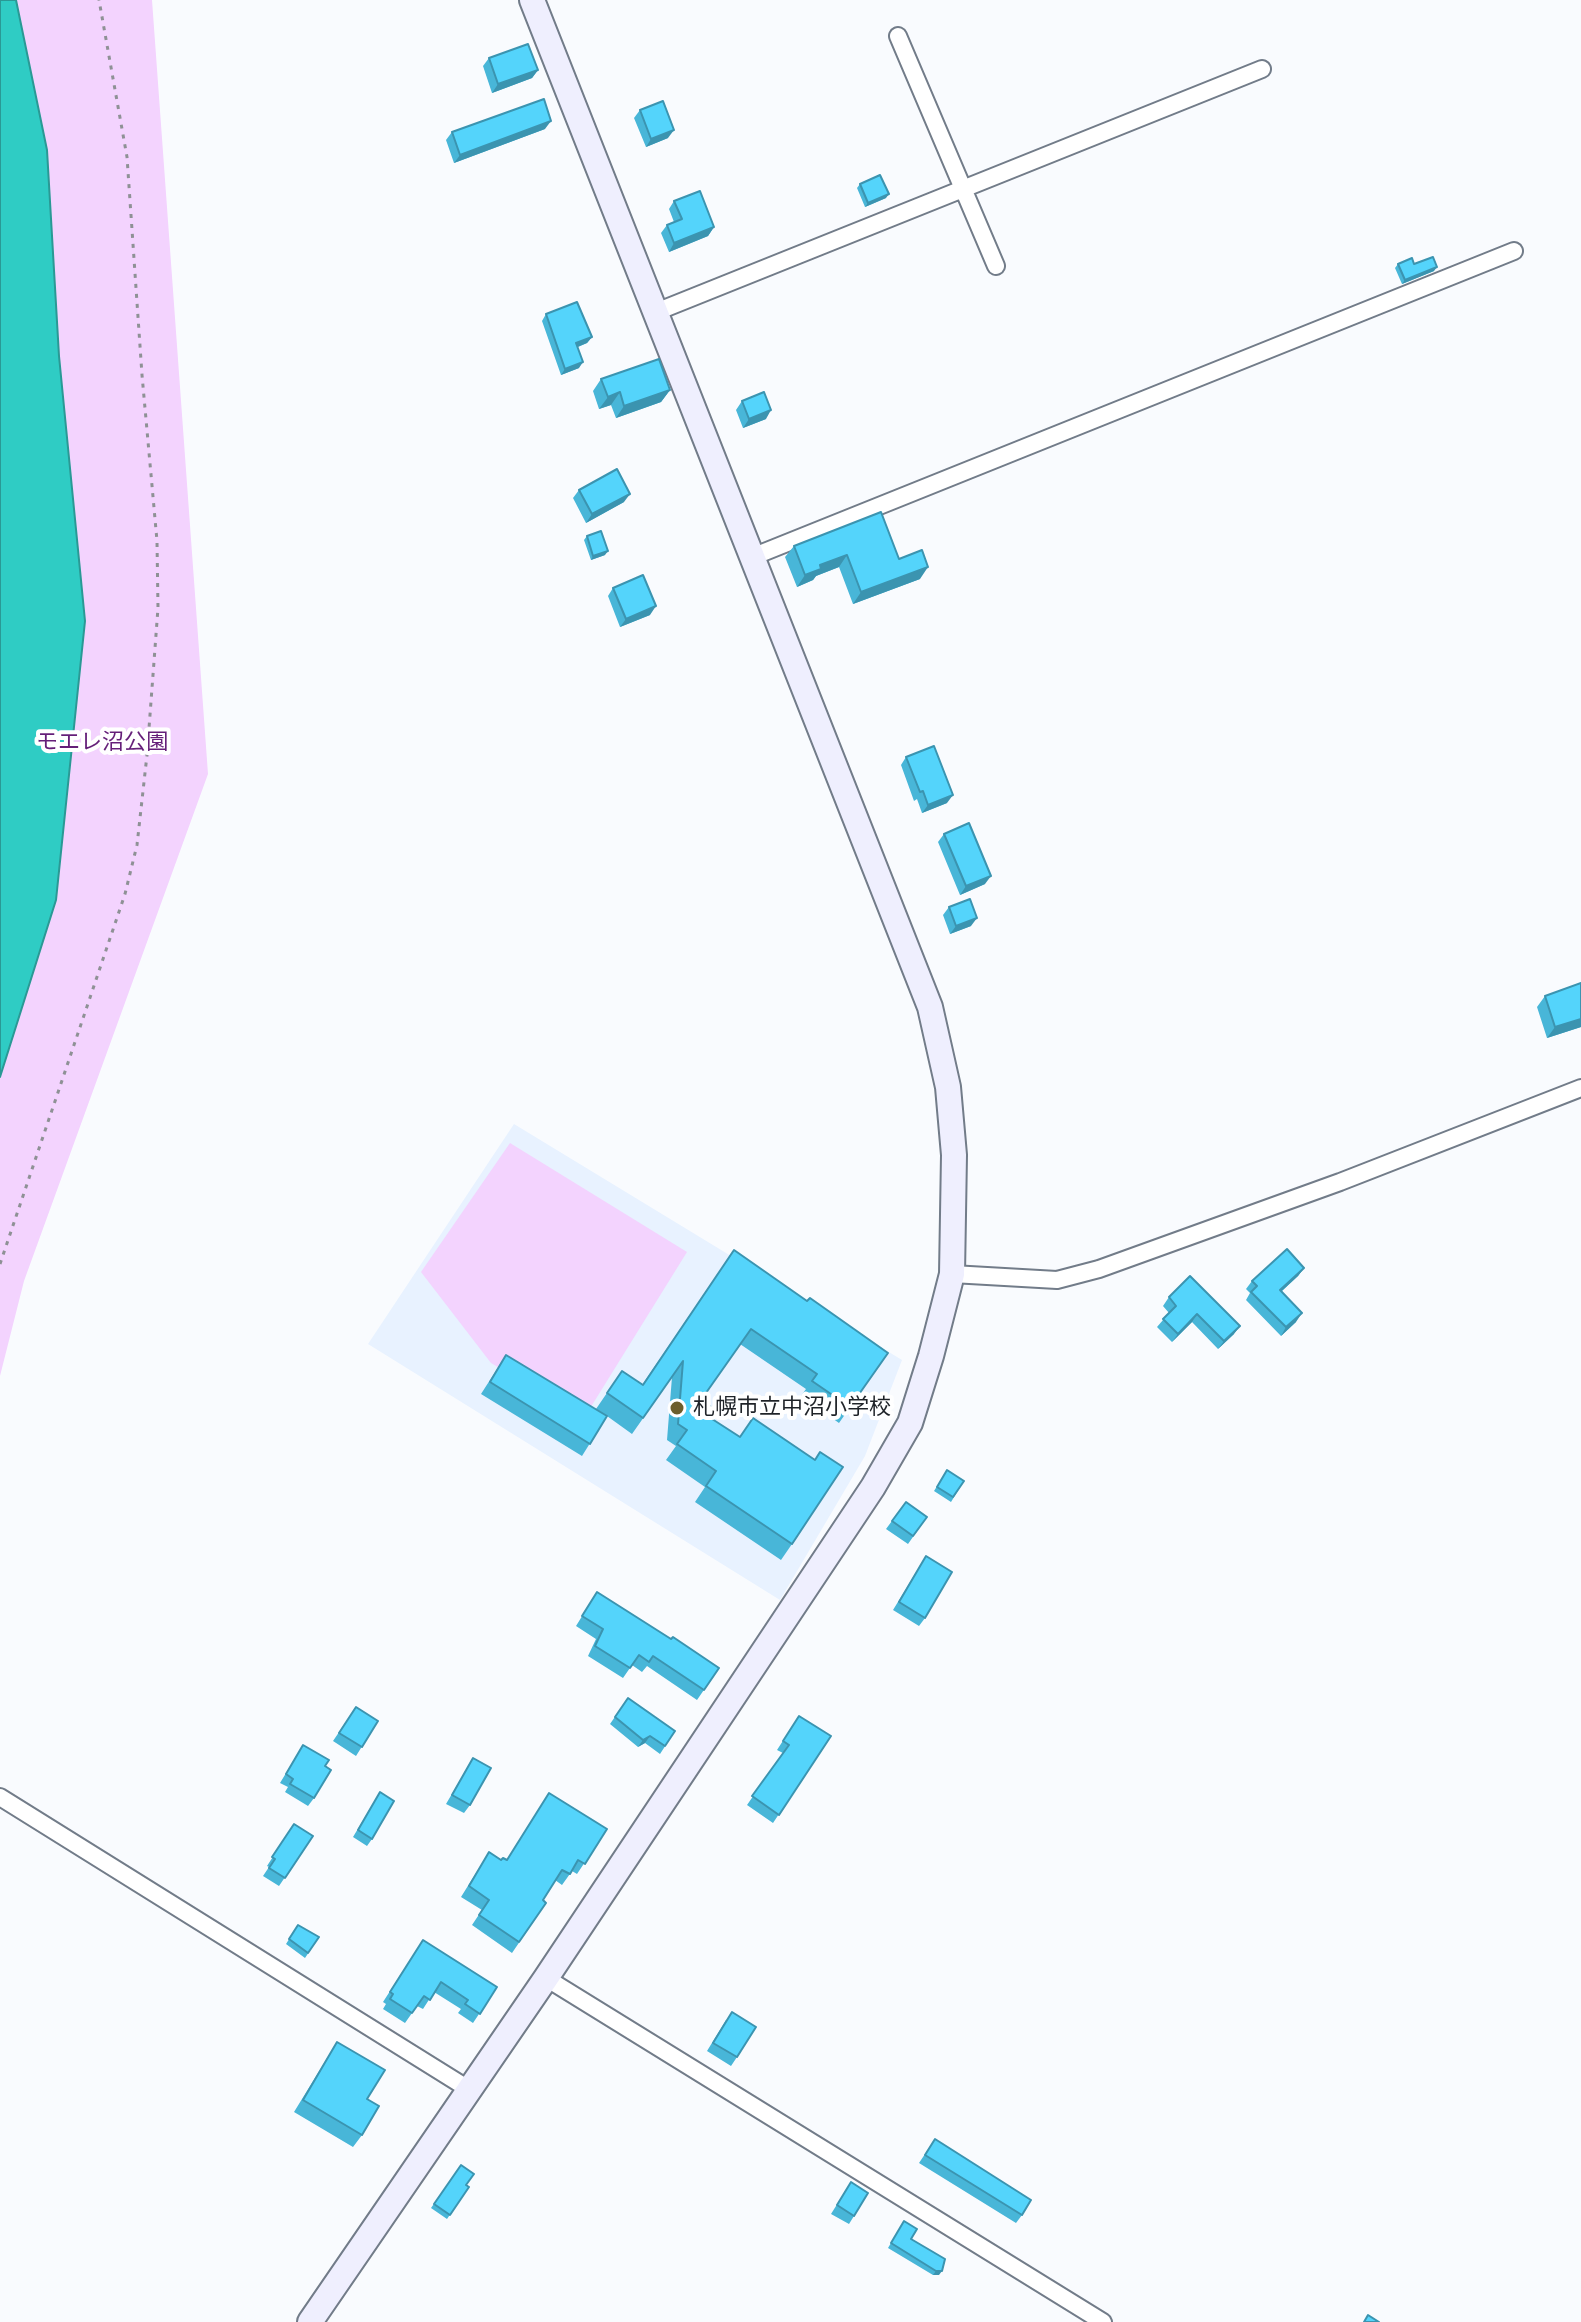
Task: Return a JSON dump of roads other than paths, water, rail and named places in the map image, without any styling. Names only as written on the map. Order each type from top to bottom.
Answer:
[{"type":"street","points":[[310,2322],[546,1978],[880,1474],[910,1423],[952,1274],[954,1155],[948,1087],[930,1007],[532,0]]},
{"type":"street","points":[[898,36],[996,266]]},
{"type":"street","points":[[656,312],[1262,69]]},
{"type":"street","points":[[752,557],[1514,251]]},
{"type":"street","points":[[952,1274],[1057,1280],[1099,1269],[1340,1182],[1581,1088]]},
{"type":"street","points":[[0,1797],[470,2090]]},
{"type":"street","points":[[546,1978],[1103,2322]]},
{"type":"water","points":[[0,0],[16,0],[47,150],[59,356],[85,621],[56,900],[0,1077]]},
{"type":"place","name":"札幌市立中沼小学校","points":[[677,1408]]},
{"type":"park label","name":"モエレ沼公園","points":[[102,743]]}]
